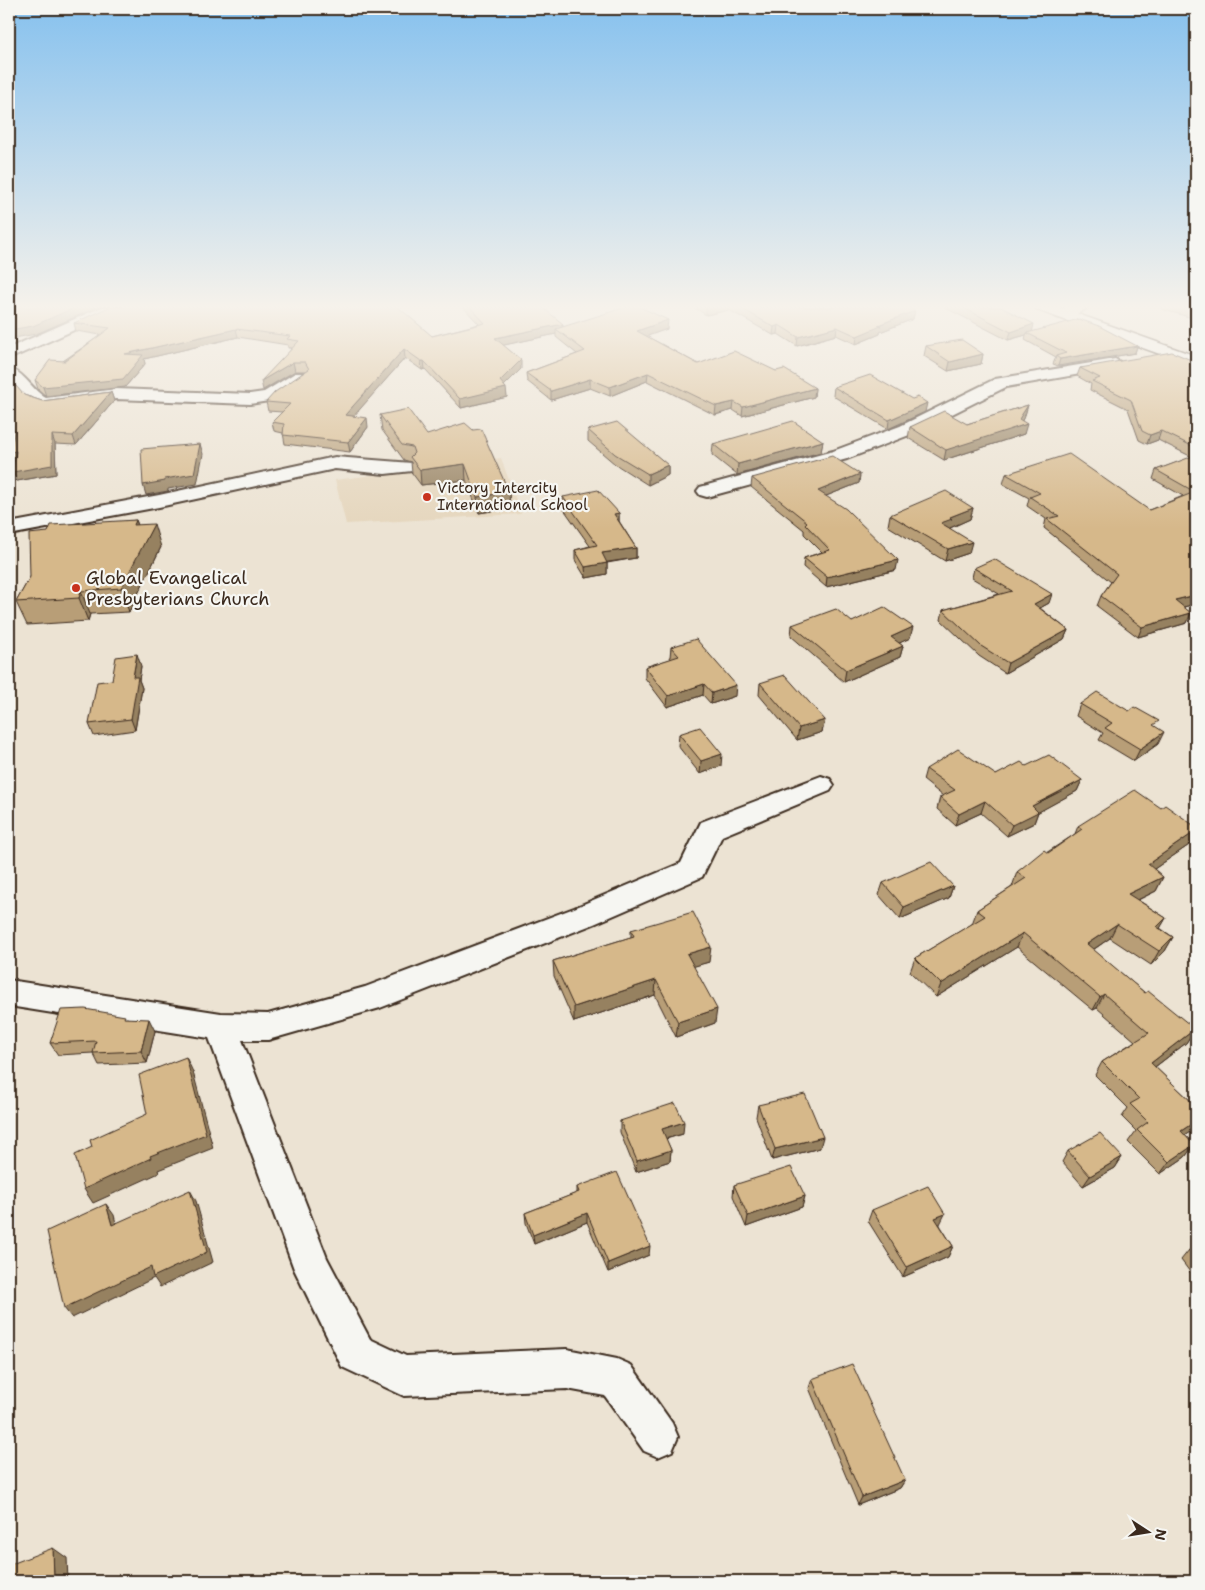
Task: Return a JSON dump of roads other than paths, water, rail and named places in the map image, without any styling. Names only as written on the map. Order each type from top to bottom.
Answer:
[{"type":"street","points":[[20,381],[38,402],[45,403],[116,394],[189,395],[250,400],[269,396],[294,381]]},
{"type":"street","points":[[707,491],[840,455],[914,426],[1001,383],[1012,381]]},
{"type":"street","points":[[9,529],[159,501],[335,463],[385,468],[405,467]]},
{"type":"street","points":[[9,993],[221,1026],[268,1027],[369,999],[584,916],[692,870],[711,829],[821,785]]},
{"type":"street","points":[[221,1026],[313,1269],[356,1353],[404,1376],[567,1369],[617,1379],[658,1437]]},
{"type":"place","name":"Victory Intercity International School","points":[[427,497]]},
{"type":"place","name":"Global Evangelical Presbyterians Church","points":[[76,588]]}]
